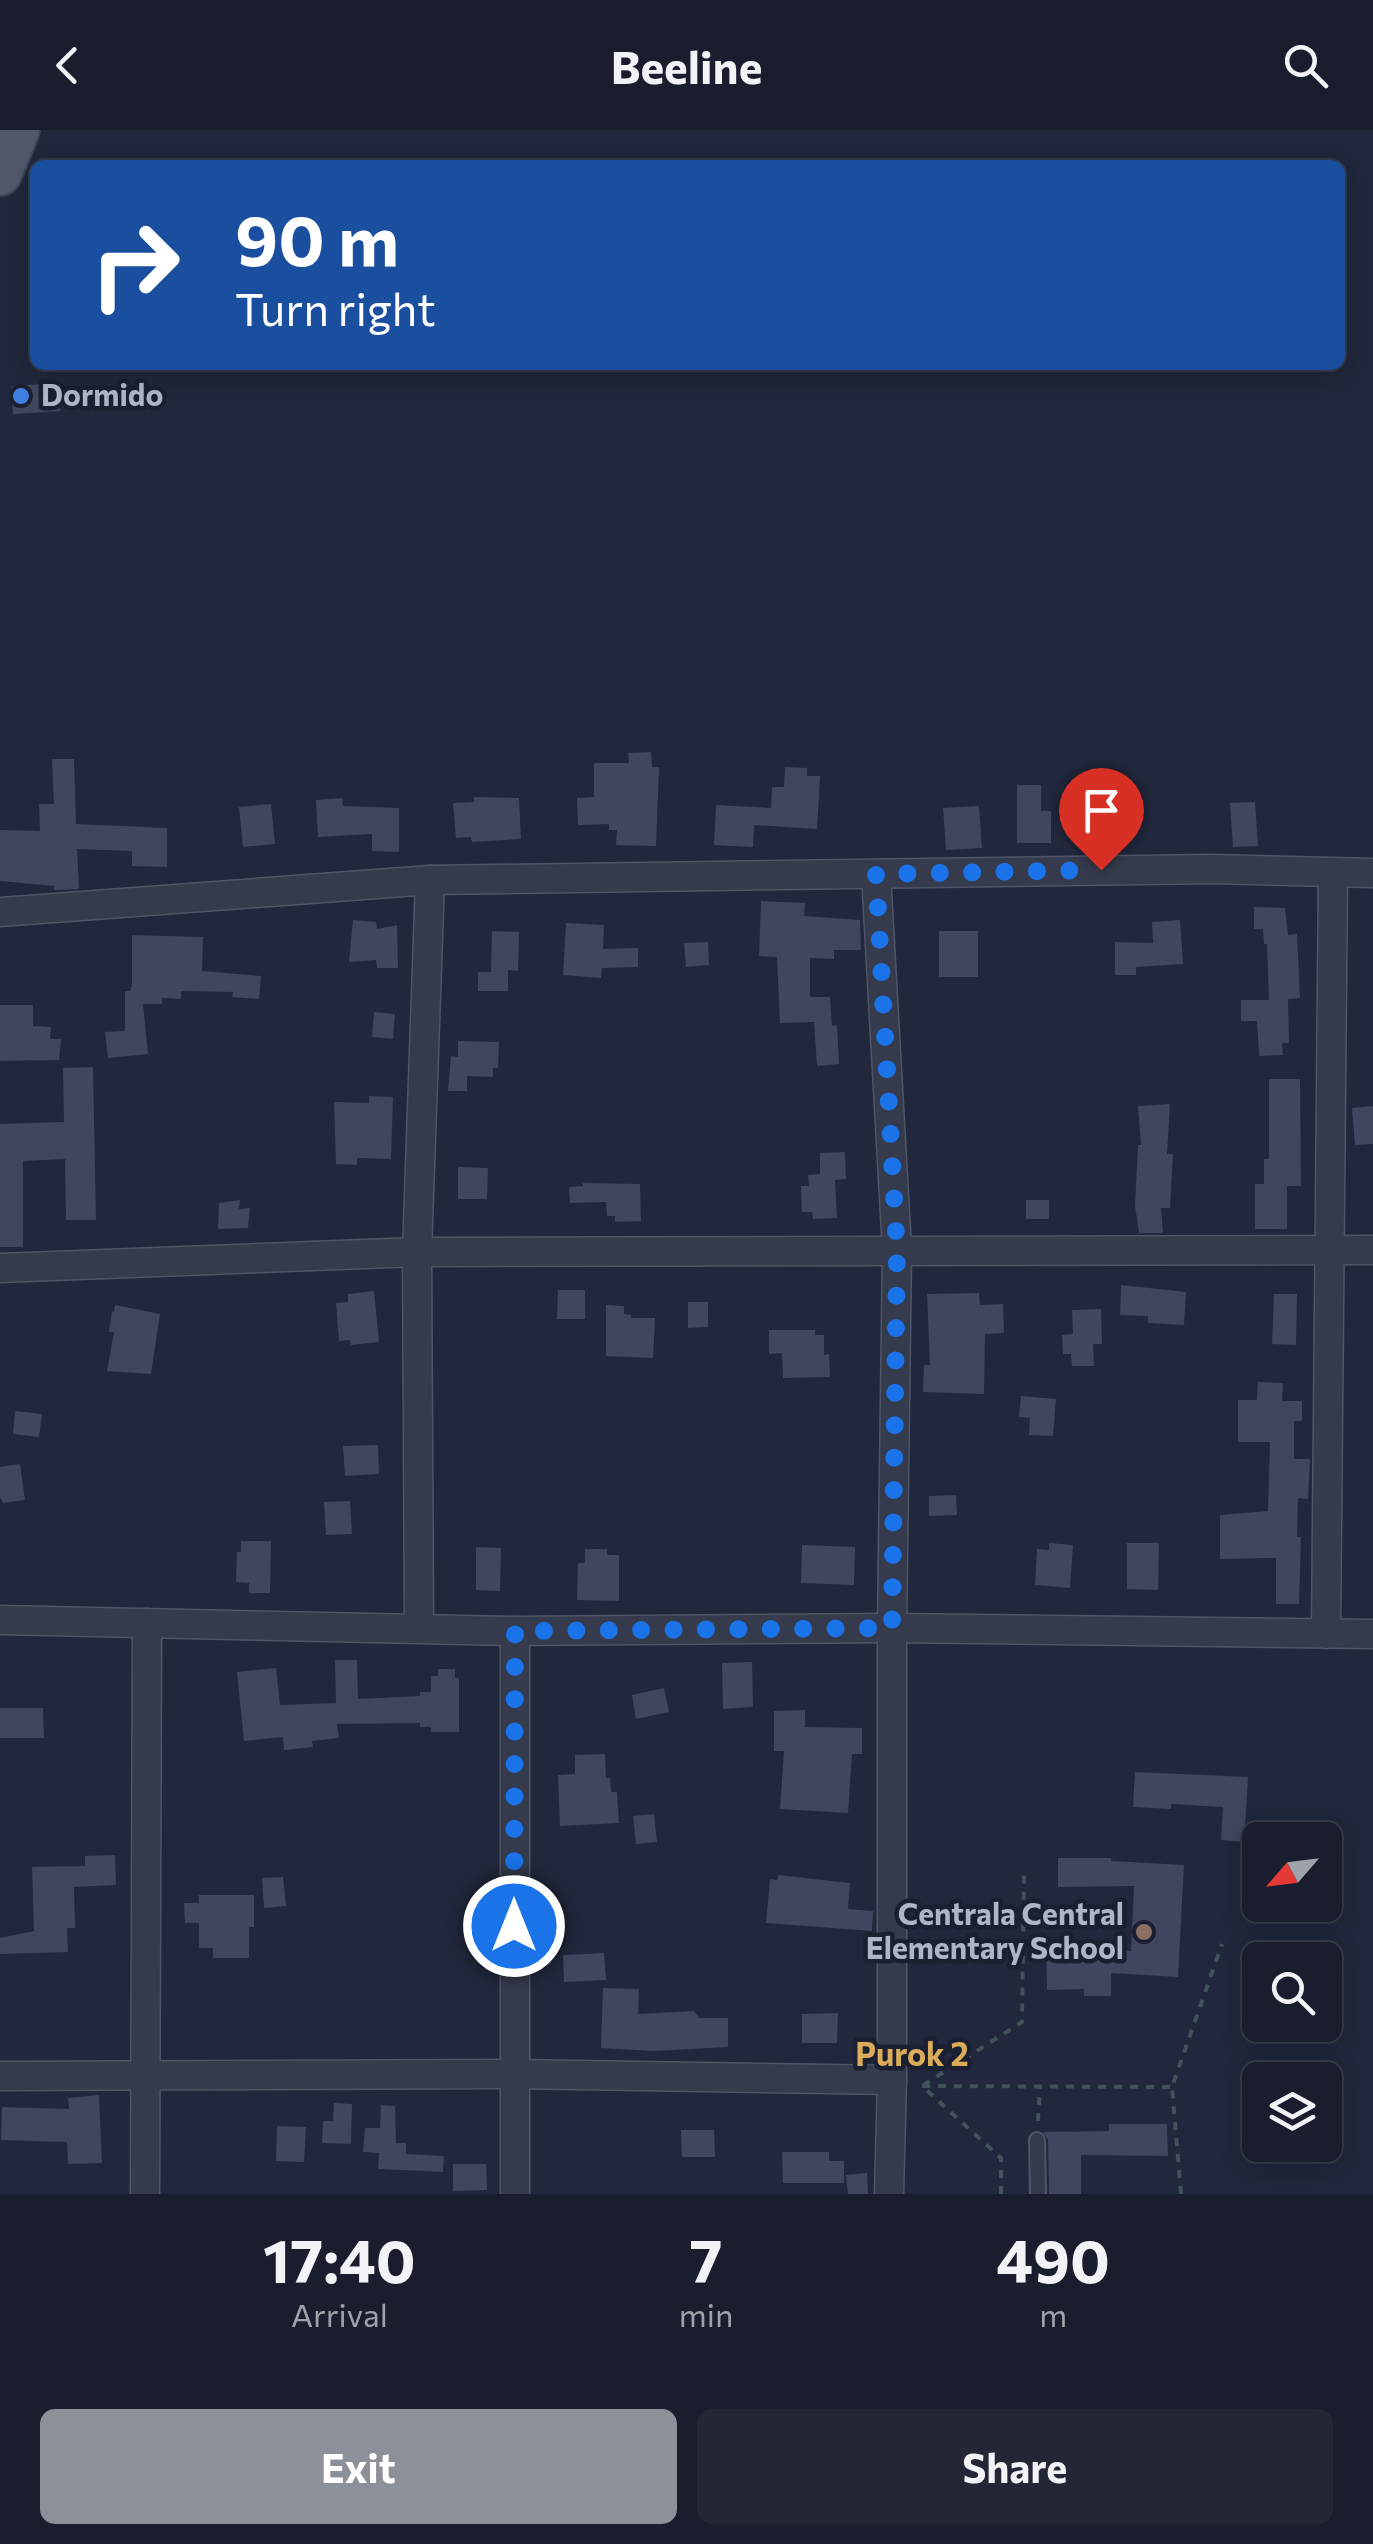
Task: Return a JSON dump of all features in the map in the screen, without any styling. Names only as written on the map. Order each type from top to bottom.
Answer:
[{"type":"main road","points":[[0,174],[18,130]]},
{"type":"street","points":[[0,912],[430,880],[1213,868],[1373,873]]},
{"type":"street","points":[[1326,1634],[1334,873]]},
{"type":"street","points":[[876,874],[897,1250],[889,2194]]},
{"type":"street","points":[[419,1628],[418,1252],[430,880]]},
{"type":"street","points":[[0,1268],[418,1252],[1373,1250]]},
{"type":"street","points":[[0,1620],[515,1631],[892,1628],[1373,1634]]},
{"type":"street","points":[[144,2194],[147,1623]]},
{"type":"street","points":[[515,1631],[515,2194]]},
{"type":"street","points":[[0,2076],[514,2074],[892,2083]]},
{"type":"lane","points":[[1037,2140],[1038,2194]]},
{"type":"path","points":[[922,2086],[1022,2022],[1024,1868]]},
{"type":"path","points":[[1180,2194],[1172,2087],[1222,1944]]},
{"type":"path","points":[[892,2083],[1172,2087]]},
{"type":"path","points":[[922,2086],[1001,2158],[1001,2194]]},
{"type":"path","points":[[1037,2140],[1040,2086]]},
{"type":"building","points":[[60,383],[60,388],[78,387],[79,405],[60,406],[60,411],[13,414],[11,386]]},
{"type":"building","points":[[651,752],[652,767],[659,767],[656,846],[616,845],[617,830],[609,830],[609,824],[578,825],[577,798],[594,797],[594,763],[629,763],[628,753]]},
{"type":"building","points":[[52,759],[74,759],[76,824],[167,828],[167,867],[132,866],[132,851],[77,849],[79,889],[54,890],[54,886],[0,881],[0,830],[40,831],[39,804],[54,804]]},
{"type":"building","points":[[785,767],[807,768],[807,776],[820,776],[817,829],[754,825],[753,847],[714,845],[716,805],[771,808],[772,787],[784,787]]},
{"type":"building","points":[[1017,785],[1041,785],[1041,811],[1051,811],[1051,843],[1017,843]]},
{"type":"building","points":[[474,797],[519,798],[521,839],[472,842],[471,837],[456,838],[453,803],[474,802]]},
{"type":"building","points":[[342,798],[343,806],[399,808],[399,852],[372,851],[372,834],[318,837],[316,800]]},
{"type":"building","points":[[1255,802],[1258,846],[1233,847],[1230,803]]},
{"type":"building","points":[[271,804],[275,844],[243,847],[239,807]]},
{"type":"building","points":[[979,806],[982,848],[946,850],[943,808]]},
{"type":"building","points":[[761,901],[805,903],[804,916],[860,920],[861,950],[834,950],[834,959],[810,958],[810,997],[830,997],[832,1026],[837,1025],[839,1064],[817,1066],[814,1022],[780,1023],[777,957],[759,956]]},
{"type":"building","points":[[1254,907],[1285,908],[1288,935],[1297,934],[1300,998],[1288,999],[1289,1043],[1282,1043],[1283,1055],[1259,1056],[1257,1021],[1241,1021],[1241,1000],[1269,1000],[1267,944],[1263,929],[1254,929]]},
{"type":"building","points":[[353,920],[376,922],[377,929],[397,925],[398,968],[377,968],[376,960],[349,962]]},
{"type":"building","points":[[1180,920],[1183,964],[1136,967],[1136,975],[1115,975],[1115,942],[1153,943],[1152,922]]},
{"type":"building","points":[[566,923],[604,925],[603,949],[638,948],[638,967],[602,968],[601,978],[563,975]]},
{"type":"building","points":[[492,931],[519,932],[518,971],[508,970],[508,991],[478,991],[478,972],[491,972]]},
{"type":"building","points":[[939,931],[978,931],[978,977],[939,977]]},
{"type":"building","points":[[132,935],[203,937],[202,971],[261,976],[259,999],[232,997],[233,992],[181,991],[181,999],[162,998],[162,1004],[143,1004],[148,1054],[108,1058],[105,1032],[125,1031],[125,991],[130,991],[132,985]]},
{"type":"building","points":[[708,942],[709,965],[686,967],[684,943]]},
{"type":"building","points":[[0,1005],[33,1005],[33,1026],[51,1027],[50,1039],[61,1039],[59,1060],[0,1061]]},
{"type":"building","points":[[374,1012],[395,1014],[393,1039],[372,1037]]},
{"type":"building","points":[[458,1041],[499,1042],[498,1068],[493,1068],[493,1077],[467,1076],[467,1091],[448,1091],[451,1056],[458,1057]]},
{"type":"building","points":[[93,1067],[96,1220],[66,1220],[65,1159],[23,1161],[23,1247],[0,1247],[0,1124],[64,1122],[63,1068]]},
{"type":"building","points":[[1269,1079],[1300,1079],[1301,1186],[1287,1186],[1287,1229],[1255,1229],[1255,1184],[1264,1184],[1264,1159],[1269,1159]]},
{"type":"building","points":[[369,1096],[393,1097],[391,1159],[357,1158],[357,1165],[336,1164],[334,1102],[369,1103]]},
{"type":"building","points":[[1170,1104],[1170,1208],[1161,1208],[1163,1233],[1139,1233],[1135,1206],[1141,1145],[1138,1106]]},
{"type":"building","points":[[1373,1106],[1373,1144],[1355,1145],[1352,1108]]},
{"type":"building","points":[[845,1152],[846,1179],[835,1180],[837,1218],[813,1219],[812,1212],[802,1212],[801,1186],[809,1186],[808,1175],[820,1174],[820,1153]]},
{"type":"building","points":[[458,1167],[488,1168],[487,1199],[458,1199]]},
{"type":"building","points":[[583,1183],[640,1184],[641,1221],[615,1222],[615,1216],[607,1216],[606,1202],[570,1203],[569,1187]]},
{"type":"building","points":[[240,1200],[239,1209],[250,1208],[248,1228],[218,1229],[219,1203]]},
{"type":"building","points":[[1026,1200],[1049,1200],[1049,1219],[1026,1219]]},
{"type":"building","points":[[1121,1285],[1186,1292],[1184,1325],[1148,1323],[1148,1316],[1120,1315]]},
{"type":"building","points":[[558,1290],[585,1290],[585,1319],[557,1319]]},
{"type":"building","points":[[374,1291],[379,1342],[351,1345],[350,1340],[339,1341],[336,1303],[348,1302],[348,1294]]},
{"type":"building","points":[[979,1293],[980,1305],[1003,1304],[1004,1333],[985,1334],[984,1394],[923,1392],[924,1365],[930,1365],[927,1294]]},
{"type":"building","points":[[1274,1294],[1297,1294],[1296,1345],[1272,1344]]},
{"type":"building","points":[[688,1302],[708,1302],[708,1327],[688,1328]]},
{"type":"building","points":[[115,1305],[160,1314],[151,1374],[107,1371]]},
{"type":"building","points":[[606,1305],[624,1306],[624,1314],[631,1318],[655,1318],[653,1358],[606,1356]]},
{"type":"building","points":[[1101,1309],[1102,1344],[1093,1344],[1094,1366],[1072,1366],[1071,1354],[1063,1354],[1062,1335],[1073,1334],[1072,1310]]},
{"type":"building","points":[[769,1330],[815,1330],[815,1335],[824,1335],[830,1377],[783,1378],[782,1353],[769,1354]]},
{"type":"building","points":[[1258,1382],[1283,1383],[1282,1401],[1302,1401],[1302,1421],[1294,1421],[1294,1459],[1310,1459],[1308,1499],[1298,1498],[1299,1604],[1276,1604],[1276,1558],[1220,1559],[1220,1515],[1268,1511],[1270,1442],[1238,1442],[1238,1400],[1257,1400]]},
{"type":"building","points":[[1021,1396],[1056,1399],[1053,1436],[1029,1435],[1030,1418],[1019,1417]]},
{"type":"building","points":[[15,1411],[42,1414],[39,1437],[13,1434]]},
{"type":"building","points":[[378,1445],[379,1474],[345,1476],[343,1446]]},
{"type":"building","points":[[20,1464],[25,1500],[3,1503],[0,1467]]},
{"type":"building","points":[[956,1495],[957,1515],[929,1516],[929,1496]]},
{"type":"building","points":[[350,1501],[352,1534],[326,1535],[324,1502]]},
{"type":"building","points":[[241,1541],[271,1541],[270,1593],[249,1593],[249,1583],[236,1582]]},
{"type":"building","points":[[1049,1543],[1073,1545],[1070,1588],[1035,1585],[1037,1549],[1049,1550]]},
{"type":"building","points":[[1127,1543],[1159,1543],[1158,1590],[1127,1589]]},
{"type":"building","points":[[802,1545],[855,1547],[854,1585],[801,1583]]},
{"type":"building","points":[[476,1547],[501,1548],[500,1591],[476,1590]]},
{"type":"building","points":[[585,1549],[607,1549],[607,1555],[619,1555],[619,1601],[577,1600],[578,1563],[585,1563]]},
{"type":"building","points":[[335,1660],[357,1660],[358,1699],[420,1696],[420,1692],[431,1692],[431,1676],[438,1676],[438,1669],[455,1669],[455,1678],[459,1678],[459,1732],[431,1732],[431,1727],[420,1727],[420,1723],[337,1724],[339,1738],[312,1741],[313,1747],[284,1750],[283,1737],[244,1741],[237,1672],[276,1668],[280,1705],[336,1703]]},
{"type":"building","points":[[752,1662],[753,1707],[723,1709],[722,1663]]},
{"type":"building","points":[[664,1688],[669,1712],[636,1719],[632,1695]]},
{"type":"building","points":[[0,1708],[43,1708],[44,1738],[0,1738]]},
{"type":"building","points":[[805,1710],[805,1727],[862,1728],[862,1754],[852,1754],[848,1813],[780,1809],[784,1751],[774,1751],[774,1711]]},
{"type":"building","points":[[605,1754],[606,1778],[610,1778],[611,1792],[617,1792],[619,1823],[560,1826],[558,1775],[575,1774],[575,1755]]},
{"type":"building","points":[[1135,1772],[1248,1777],[1242,1842],[1221,1840],[1223,1807],[1133,1807]]},
{"type":"building","points":[[654,1814],[657,1842],[636,1844],[633,1816]]},
{"type":"building","points":[[115,1855],[116,1885],[74,1887],[75,1928],[67,1928],[68,1952],[0,1954],[0,1938],[34,1931],[32,1867],[85,1866],[85,1856]]},
{"type":"building","points":[[1058,1858],[1184,1865],[1178,1977],[1111,1973],[1111,1996],[1084,1996],[1084,1989],[1047,1990],[1046,1943],[1085,1942],[1086,1952],[1131,1951],[1134,1886],[1058,1887]]},
{"type":"building","points":[[778,1875],[850,1883],[848,1909],[873,1911],[872,1931],[766,1923],[770,1879],[778,1880]]},
{"type":"building","points":[[283,1877],[286,1906],[264,1908],[262,1878]]},
{"type":"building","points":[[199,1895],[254,1895],[249,1958],[213,1958],[213,1948],[199,1948],[199,1923],[185,1923],[184,1903],[199,1903]]},
{"type":"building","points":[[532,1930],[555,1933],[550,1965],[532,1963]]},
{"type":"building","points":[[604,1953],[606,1980],[564,1982],[563,1955]]},
{"type":"building","points":[[603,1988],[639,1989],[638,2014],[694,2011],[699,2018],[728,2018],[728,2047],[654,2051],[601,2048]]},
{"type":"building","points":[[838,2013],[837,2043],[802,2043],[802,2014]]},
{"type":"building","points":[[99,2095],[102,2163],[68,2164],[67,2142],[1,2140],[2,2107],[69,2109],[68,2098]]},
{"type":"building","points":[[334,2103],[352,2104],[351,2144],[322,2143],[323,2121],[333,2121]]},
{"type":"building","points":[[381,2105],[395,2106],[396,2143],[406,2143],[406,2154],[444,2156],[443,2172],[378,2169],[379,2153],[363,2152],[365,2128],[380,2128]]},
{"type":"building","points":[[1109,2124],[1167,2124],[1168,2156],[1081,2155],[1081,2194],[1049,2194],[1048,2140],[1043,2132],[1109,2131]]},
{"type":"building","points":[[277,2126],[306,2127],[304,2162],[276,2161]]},
{"type":"building","points":[[681,2130],[714,2130],[715,2157],[682,2157]]},
{"type":"building","points":[[782,2152],[829,2152],[829,2161],[844,2161],[844,2183],[783,2183]]},
{"type":"building","points":[[453,2164],[486,2164],[487,2190],[453,2191]]},
{"type":"building","points":[[867,2173],[868,2194],[848,2194],[846,2175]]},
{"type":"place","name":"Dormido","points":[[21,396]]},
{"type":"place","name":"Centrala Central Elementary School","points":[[1144,1932]]},
{"type":"district","name":"Purok 2","points":[[912,2055]]},
{"type":"route","points":[[514,1926],[515,1631],[892,1628],[897,1250],[876,874],[1101,870]]}]
